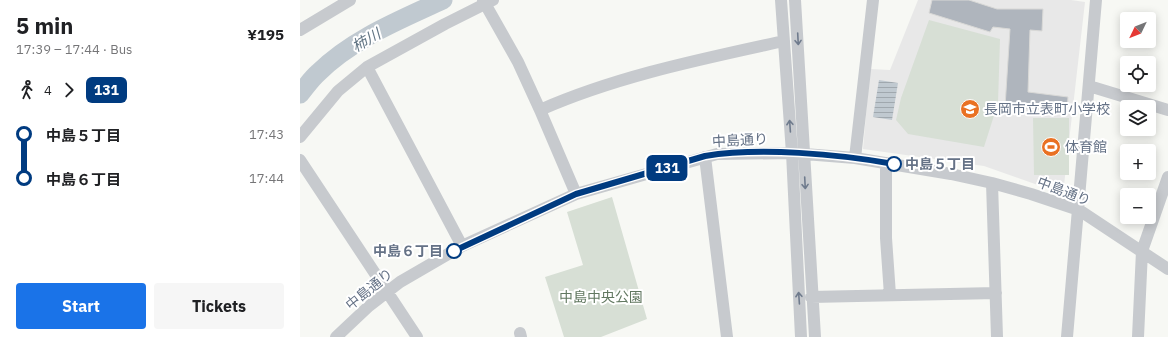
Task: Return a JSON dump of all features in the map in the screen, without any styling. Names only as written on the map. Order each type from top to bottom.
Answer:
[{"type":"street","points":[[300,30],[350,0]]},
{"type":"street","points":[[781,0],[784,41],[798,153],[814,337]]},
{"type":"street","points":[[795,0],[801,337]]},
{"type":"street","points":[[855,158],[873,0]]},
{"type":"street","points":[[1067,337],[1096,0]]},
{"type":"street","points":[[300,137],[338,91],[367,67],[487,1],[518,62],[576,194]]},
{"type":"street","points":[[540,110],[568,98],[655,72],[699,60],[784,41]]},
{"type":"street","points":[[367,67],[462,246]]},
{"type":"street","points":[[1089,86],[1168,110]]},
{"type":"street","name":"中島通り","points":[[336,337],[386,292],[416,271],[462,246],[576,194],[705,156],[717,154],[798,153],[855,158],[886,162],[992,183],[1079,210],[1168,269]]},
{"type":"street","points":[[705,156],[727,337]]},
{"type":"street","points":[[300,160],[417,337]]},
{"type":"street","points":[[886,162],[886,238],[890,295]]},
{"type":"street","points":[[1138,337],[1142,251],[1166,194],[1168,177]]},
{"type":"street","points":[[992,183],[997,337]]},
{"type":"street","points":[[811,296],[996,293]]},
{"type":"shaded area","name":"長岡市立表町小学校","points":[[918,0],[1071,0],[1085,2],[1063,194],[984,166],[863,149],[870,69],[890,70]]},
{"type":"shaded area","points":[[879,80],[898,83],[892,120],[873,117]]},
{"type":"green space","points":[[929,20],[1000,39],[998,103],[984,147],[908,134],[896,120],[901,98]]},
{"type":"green space","name":"体育館","points":[[1033,118],[1069,118],[1069,175],[1034,175]]},
{"type":"green space","name":"中島中央公園","points":[[612,197],[647,319],[601,337],[564,337],[545,277],[583,265],[567,212]]},
{"type":"building","points":[[932,0],[969,0],[997,9],[1043,9],[1042,31],[1030,30],[1028,92],[1068,97],[1067,112],[1005,107],[1010,29],[993,27],[990,32],[929,13]]},
{"type":"waterway","name":"柿川","points":[[300,94],[315,75],[331,61],[361,40],[443,0]]},
{"type":"bus line","name":"131","points":[[454,251],[559,200],[705,156],[717,154],[792,153],[855,158],[894,164]]},
{"type":"place","name":"長岡市立表町小学校","points":[[970,109]]},
{"type":"place","name":"体育館","points":[[1051,147]]},
{"type":"place","name":"中島５丁目","points":[[894,164]]},
{"type":"place","name":"中島６丁目","points":[[454,251]]}]
